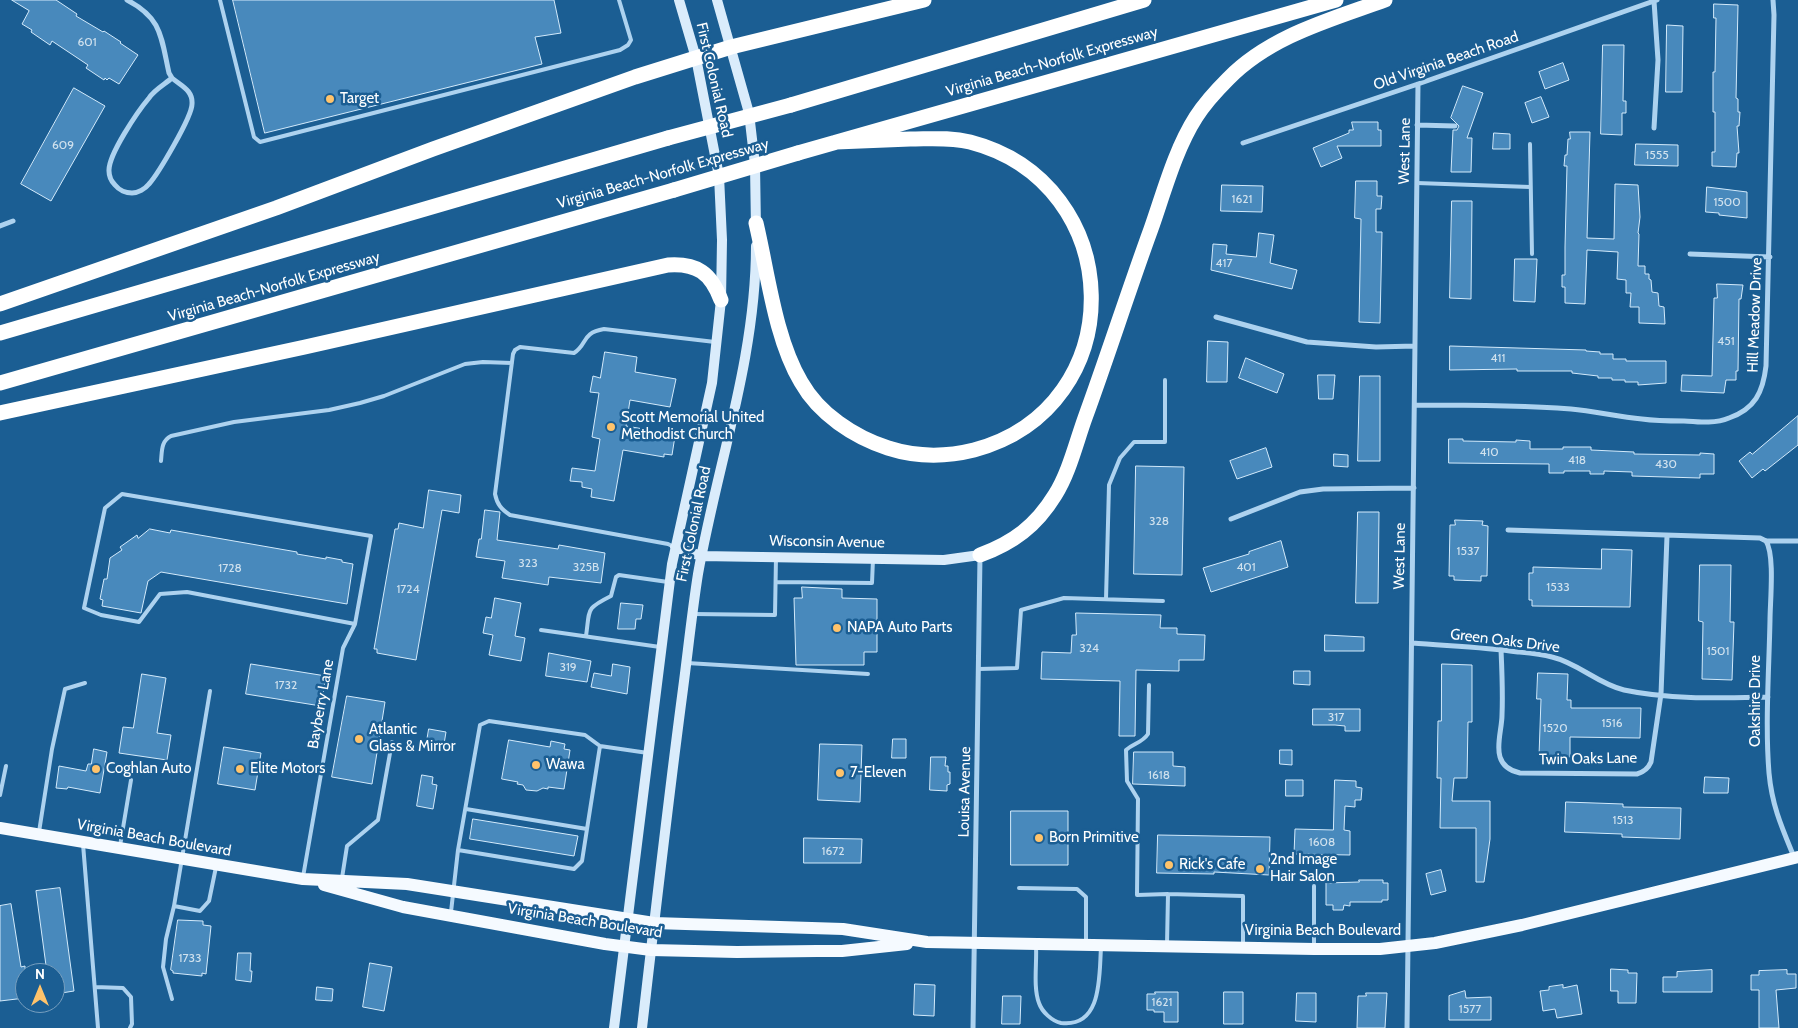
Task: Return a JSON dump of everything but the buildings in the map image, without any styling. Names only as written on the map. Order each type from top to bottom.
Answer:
[{"type":"highway","points":[[0,304],[276,208],[433,149],[626,81],[731,48],[924,0]]},
{"type":"highway","points":[[0,333],[668,138],[791,105],[1144,0]]},
{"type":"highway","name":"Virginia Beach-Norfolk Expressway","points":[[0,383],[1336,0]]},
{"type":"highway","points":[[980,555],[1000,548],[1027,529],[1042,513],[1062,483],[1123,304],[1182,144],[1207,102],[1242,66],[1262,51],[1300,31],[1385,0]]},
{"type":"highway","points":[[756,223],[778,324],[789,358],[801,383],[810,396],[827,413],[850,431],[874,444],[895,451],[919,455],[962,453],[987,446],[1010,436],[1028,426],[1047,409],[1063,389],[1080,359],[1089,330],[1092,307],[1092,284],[1088,260],[1073,221],[1060,202],[1031,172],[1009,157],[967,142],[936,138],[836,142]]},
{"type":"highway","points":[[0,413],[296,349],[668,265],[681,264],[702,272],[708,277],[717,291],[720,300]]},
{"type":"main road","name":"First Colonial Road","points":[[614,1028],[626,919],[670,582],[675,548],[712,383],[720,300],[722,240],[719,176],[696,58],[679,0]]},
{"type":"main road","name":"First Colonial Road","points":[[642,1028],[701,556],[743,368],[756,267],[753,140],[749,113],[717,0]]},
{"type":"main road","name":"Wisconsin Avenue","points":[[675,548],[701,556],[873,557],[944,560],[980,555]]},
{"type":"main road","name":"Virginia Beach Boulevard","points":[[0,828],[302,879],[407,884],[654,923],[843,930],[927,942],[1244,948],[1380,949],[1435,944],[1522,925],[1796,858]]},
{"type":"main road","name":"Virginia Beach Boulevard","points":[[302,879],[403,907],[651,950],[697,952],[842,951],[927,942]]},
{"type":"street","points":[[127,0],[142,8],[151,16],[158,27],[169,72],[172,78],[190,93],[192,103],[175,143],[148,185],[132,193],[124,191],[116,187],[110,178],[109,169],[114,156],[128,127],[150,96],[172,78]]},
{"type":"street","name":"Hill Meadow Drive","points":[[1415,406],[1495,406],[1572,409],[1642,419],[1692,422],[1728,419],[1752,405],[1760,394],[1766,366],[1770,257],[1773,0]]},
{"type":"street","points":[[1654,128],[1658,60],[1655,1]]},
{"type":"street","name":"Old Virginia Beach Road","points":[[1243,143],[1655,1]]},
{"type":"street","name":"West Lane","points":[[1407,1028],[1418,84]]},
{"type":"street","points":[[1417,125],[1456,126]]},
{"type":"street","points":[[0,226],[13,221]]},
{"type":"street","points":[[1690,254],[1770,257]]},
{"type":"street","points":[[1216,317],[1307,342],[1376,347],[1415,346]]},
{"type":"street","points":[[1231,519],[1300,492],[1323,489],[1414,488]]},
{"type":"street","points":[[1508,530],[1760,538],[1766,541],[1798,541]]},
{"type":"street","name":"Twin Oaks Lane","points":[[1501,650],[1503,700],[1498,751],[1500,760],[1506,767],[1513,772],[1628,774],[1643,772],[1651,762],[1661,694],[1667,536]]},
{"type":"street","name":"Oakshire Drive","points":[[1766,541],[1770,546],[1771,572],[1768,697],[1771,795],[1775,812],[1796,858]]},
{"type":"street","name":"Louisa Avenue","points":[[973,1028],[976,943],[980,555]]},
{"type":"street","name":"Green Oaks Drive","points":[[1412,643],[1550,656],[1565,661],[1603,682],[1622,689],[1705,698],[1768,697]]},
{"type":"lane","points":[[220,0],[254,137],[260,142],[620,50],[628,45],[631,40],[619,0]]},
{"type":"lane","points":[[1530,144],[1532,254]]},
{"type":"lane","points":[[1417,183],[1530,187]]},
{"type":"lane","points":[[675,548],[668,544],[510,515],[503,510],[497,503],[495,494],[512,364],[515,350],[520,347],[574,353],[587,336],[594,331],[604,329],[717,342]]},
{"type":"lane","points":[[161,461],[162,444],[166,438],[171,436],[234,422],[329,410],[360,403],[384,396],[465,364],[483,362],[512,364]]},
{"type":"lane","points":[[1106,599],[1109,485],[1120,458],[1134,442],[1165,442],[1165,380]]},
{"type":"lane","name":"Bayberry Lane","points":[[302,879],[342,648],[355,624],[370,536],[122,494],[105,508],[84,608],[101,616],[140,622],[160,594],[187,592],[355,624]]},
{"type":"lane","points":[[693,614],[775,615],[776,556]]},
{"type":"lane","points":[[776,582],[872,583],[873,557]]},
{"type":"lane","points":[[586,636],[590,609],[593,605],[610,596],[616,577],[670,582]]},
{"type":"lane","points":[[979,669],[1017,668],[1021,610],[1064,598],[1163,601]]},
{"type":"lane","points":[[541,630],[661,647]]},
{"type":"lane","points":[[687,663],[868,674]]},
{"type":"lane","points":[[38,834],[52,749],[65,689],[85,683]]},
{"type":"lane","points":[[1149,685],[1148,734],[1144,740],[1130,746],[1126,750],[1127,781],[1138,800],[1137,895],[1243,896],[1244,948]]},
{"type":"lane","points":[[172,999],[163,967],[166,939],[174,906],[210,691]]},
{"type":"lane","points":[[451,915],[458,850],[480,725],[489,721],[585,735],[600,746],[648,753]]},
{"type":"lane","points":[[341,881],[347,846],[378,820],[392,742]]},
{"type":"lane","points":[[458,850],[574,869],[582,861],[600,746]]},
{"type":"lane","points":[[0,795],[6,766]]},
{"type":"lane","points":[[119,848],[131,780]]},
{"type":"lane","points":[[466,809],[587,829]]},
{"type":"lane","points":[[83,842],[98,1028]]},
{"type":"lane","points":[[174,906],[200,911],[209,901],[217,866]]},
{"type":"lane","points":[[1314,886],[1314,949]]},
{"type":"lane","points":[[1020,888],[1078,889],[1086,897],[1086,945]]},
{"type":"lane","points":[[1167,946],[1168,894]]},
{"type":"lane","points":[[1036,944],[1037,994],[1040,1005],[1049,1017],[1061,1023],[1079,1023],[1090,1015],[1098,998],[1101,945]]},
{"type":"lane","points":[[95,987],[123,988],[131,997],[132,1024],[130,1028]]},
{"type":"place","name":"Target","points":[[330,99]]},
{"type":"place","name":"Scott Memorial United Methodist Church","points":[[611,427]]},
{"type":"place","name":"NAPA Auto Parts","points":[[837,628]]},
{"type":"place","name":"Atlantic Glass & Mirror","points":[[359,739]]},
{"type":"place","name":"Wawa","points":[[536,765]]},
{"type":"place","name":"Coghlan Auto","points":[[96,769]]},
{"type":"place","name":"Elite Motors","points":[[240,769]]},
{"type":"place","name":"7-Eleven","points":[[840,773]]},
{"type":"place","name":"Born Primitive","points":[[1039,838]]},
{"type":"place","name":"Rick's Cafe","points":[[1169,865]]},
{"type":"place","name":"2nd Image Hair Salon","points":[[1260,869]]}]
